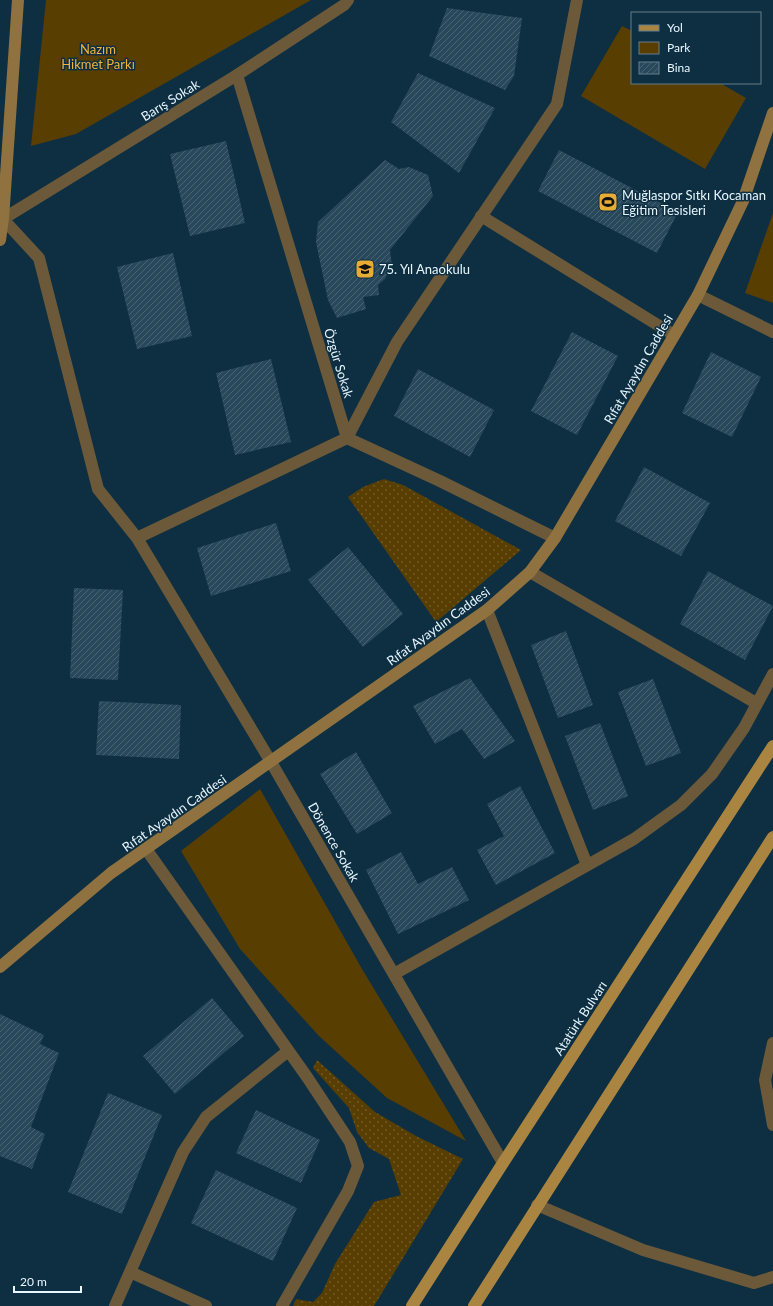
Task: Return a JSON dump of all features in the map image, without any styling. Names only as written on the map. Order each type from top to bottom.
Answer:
[{"type":"main road","name":"Atatürk Bulvarı","points":[[412,1306],[773,746]]},
{"type":"main road","points":[[474,1306],[773,837]]},
{"type":"street","points":[[0,240],[3,219],[18,0]]},
{"type":"street","name":"Barış Sokak","points":[[3,219],[238,75],[344,5],[348,0]]},
{"type":"street","points":[[137,538],[347,438],[397,342],[557,104],[577,0]]},
{"type":"street","name":"Özgür Sokak","points":[[238,75],[347,438]]},
{"type":"street","name":"Rıfat Ayaydın Caddesi","points":[[0,967],[111,873],[487,610],[530,572],[555,538],[698,295],[743,201],[773,113]]},
{"type":"street","points":[[481,216],[674,335]]},
{"type":"street","name":"Dönence Sokak","points":[[3,219],[39,258],[98,489],[137,538],[271,762],[503,1163]]},
{"type":"street","points":[[698,295],[773,332]]},
{"type":"street","points":[[347,438],[440,481],[555,538]]},
{"type":"street","points":[[530,572],[756,703]]},
{"type":"street","points":[[487,610],[587,865]]},
{"type":"street","points":[[394,974],[634,839],[681,805],[712,774],[744,728],[756,703],[773,674]]},
{"type":"street","points":[[146,849],[350,1142],[358,1166],[348,1191],[282,1306]]},
{"type":"street","points":[[773,1043],[765,1080],[773,1125]]},
{"type":"street","points":[[115,1306],[183,1152],[206,1117],[288,1051]]},
{"type":"street","points":[[537,1205],[643,1250],[754,1283],[773,1277]]},
{"type":"street","points":[[130,1272],[206,1306]]},
{"type":"green space","name":"Nazım Hikmet Parkı","points":[[46,0],[311,0],[76,134],[31,146]]},
{"type":"green space","points":[[622,26],[631,30],[631,84],[722,84],[746,98],[705,169],[581,96]]},
{"type":"green space","points":[[773,213],[773,303],[745,293]]},
{"type":"green space","points":[[384,479],[403,485],[521,550],[436,622],[348,497],[363,487]]},
{"type":"green space","points":[[260,789],[362,969],[466,1141],[387,1098],[319,1036],[240,949],[181,851]]},
{"type":"green space","points":[[317,1060],[375,1112],[416,1136],[463,1159],[374,1306],[293,1306],[296,1299],[313,1302],[322,1293],[335,1264],[374,1202],[401,1195],[389,1159],[369,1148],[357,1132],[349,1108],[313,1068]]},
{"type":"building","points":[[447,8],[522,18],[514,76],[505,90],[429,56]]},
{"type":"building","points":[[418,73],[495,108],[459,173],[391,122]]},
{"type":"building","points":[[226,141],[245,223],[190,236],[170,154]]},
{"type":"building","name":"Muğlaspor Sıtkı Kocaman Eğitim Tesisleri","points":[[559,150],[678,212],[657,253],[538,191]]},
{"type":"building","points":[[385,160],[399,169],[409,167],[428,175],[433,196],[390,250],[392,266],[385,279],[378,285],[379,295],[363,297],[366,309],[337,318],[328,300],[316,242],[318,222]]},
{"type":"building","points":[[173,253],[192,336],[137,349],[117,267]]},
{"type":"building","points":[[572,332],[618,356],[577,435],[531,411]]},
{"type":"building","points":[[711,352],[761,377],[732,437],[682,413]]},
{"type":"building","points":[[271,359],[291,442],[235,455],[216,373]]},
{"type":"building","points":[[418,369],[494,410],[470,457],[394,416]]},
{"type":"building","points":[[644,467],[710,503],[681,556],[615,521]]},
{"type":"building","points":[[276,523],[291,571],[211,596],[197,548]]},
{"type":"building","points":[[348,547],[403,614],[363,647],[308,580]]},
{"type":"building","points":[[708,571],[773,606],[745,660],[680,624]]},
{"type":"building","points":[[74,588],[123,590],[118,680],[70,678]]},
{"type":"building","points":[[566,631],[593,705],[558,718],[531,645]]},
{"type":"building","points":[[470,678],[515,741],[484,759],[462,729],[435,744],[413,706]]},
{"type":"building","points":[[653,679],[681,753],[646,766],[618,692]]},
{"type":"building","points":[[99,701],[181,705],[179,759],[96,755]]},
{"type":"building","points":[[600,723],[628,796],[593,810],[565,736]]},
{"type":"building","points":[[356,752],[392,813],[357,834],[320,774]]},
{"type":"building","points":[[520,786],[555,853],[496,885],[477,850],[504,836],[487,804]]},
{"type":"building","points":[[401,852],[418,884],[452,867],[469,900],[398,934],[366,870]]},
{"type":"building","points":[[212,998],[244,1036],[175,1094],[143,1056]]},
{"type":"building","points":[[0,1014],[44,1035],[40,1044],[59,1053],[31,1127],[45,1134],[32,1169],[0,1156]]},
{"type":"building","points":[[108,1093],[162,1115],[122,1214],[68,1192]]},
{"type":"building","points":[[256,1110],[320,1140],[301,1183],[236,1153]]},
{"type":"building","points":[[216,1170],[297,1208],[273,1261],[191,1223]]},
{"type":"place","name":"Muğlaspor Sıtkı Kocaman Eğitim Tesisleri","points":[[608,202]]},
{"type":"place","name":"75. Yıl Anaokulu","points":[[365,269]]}]
